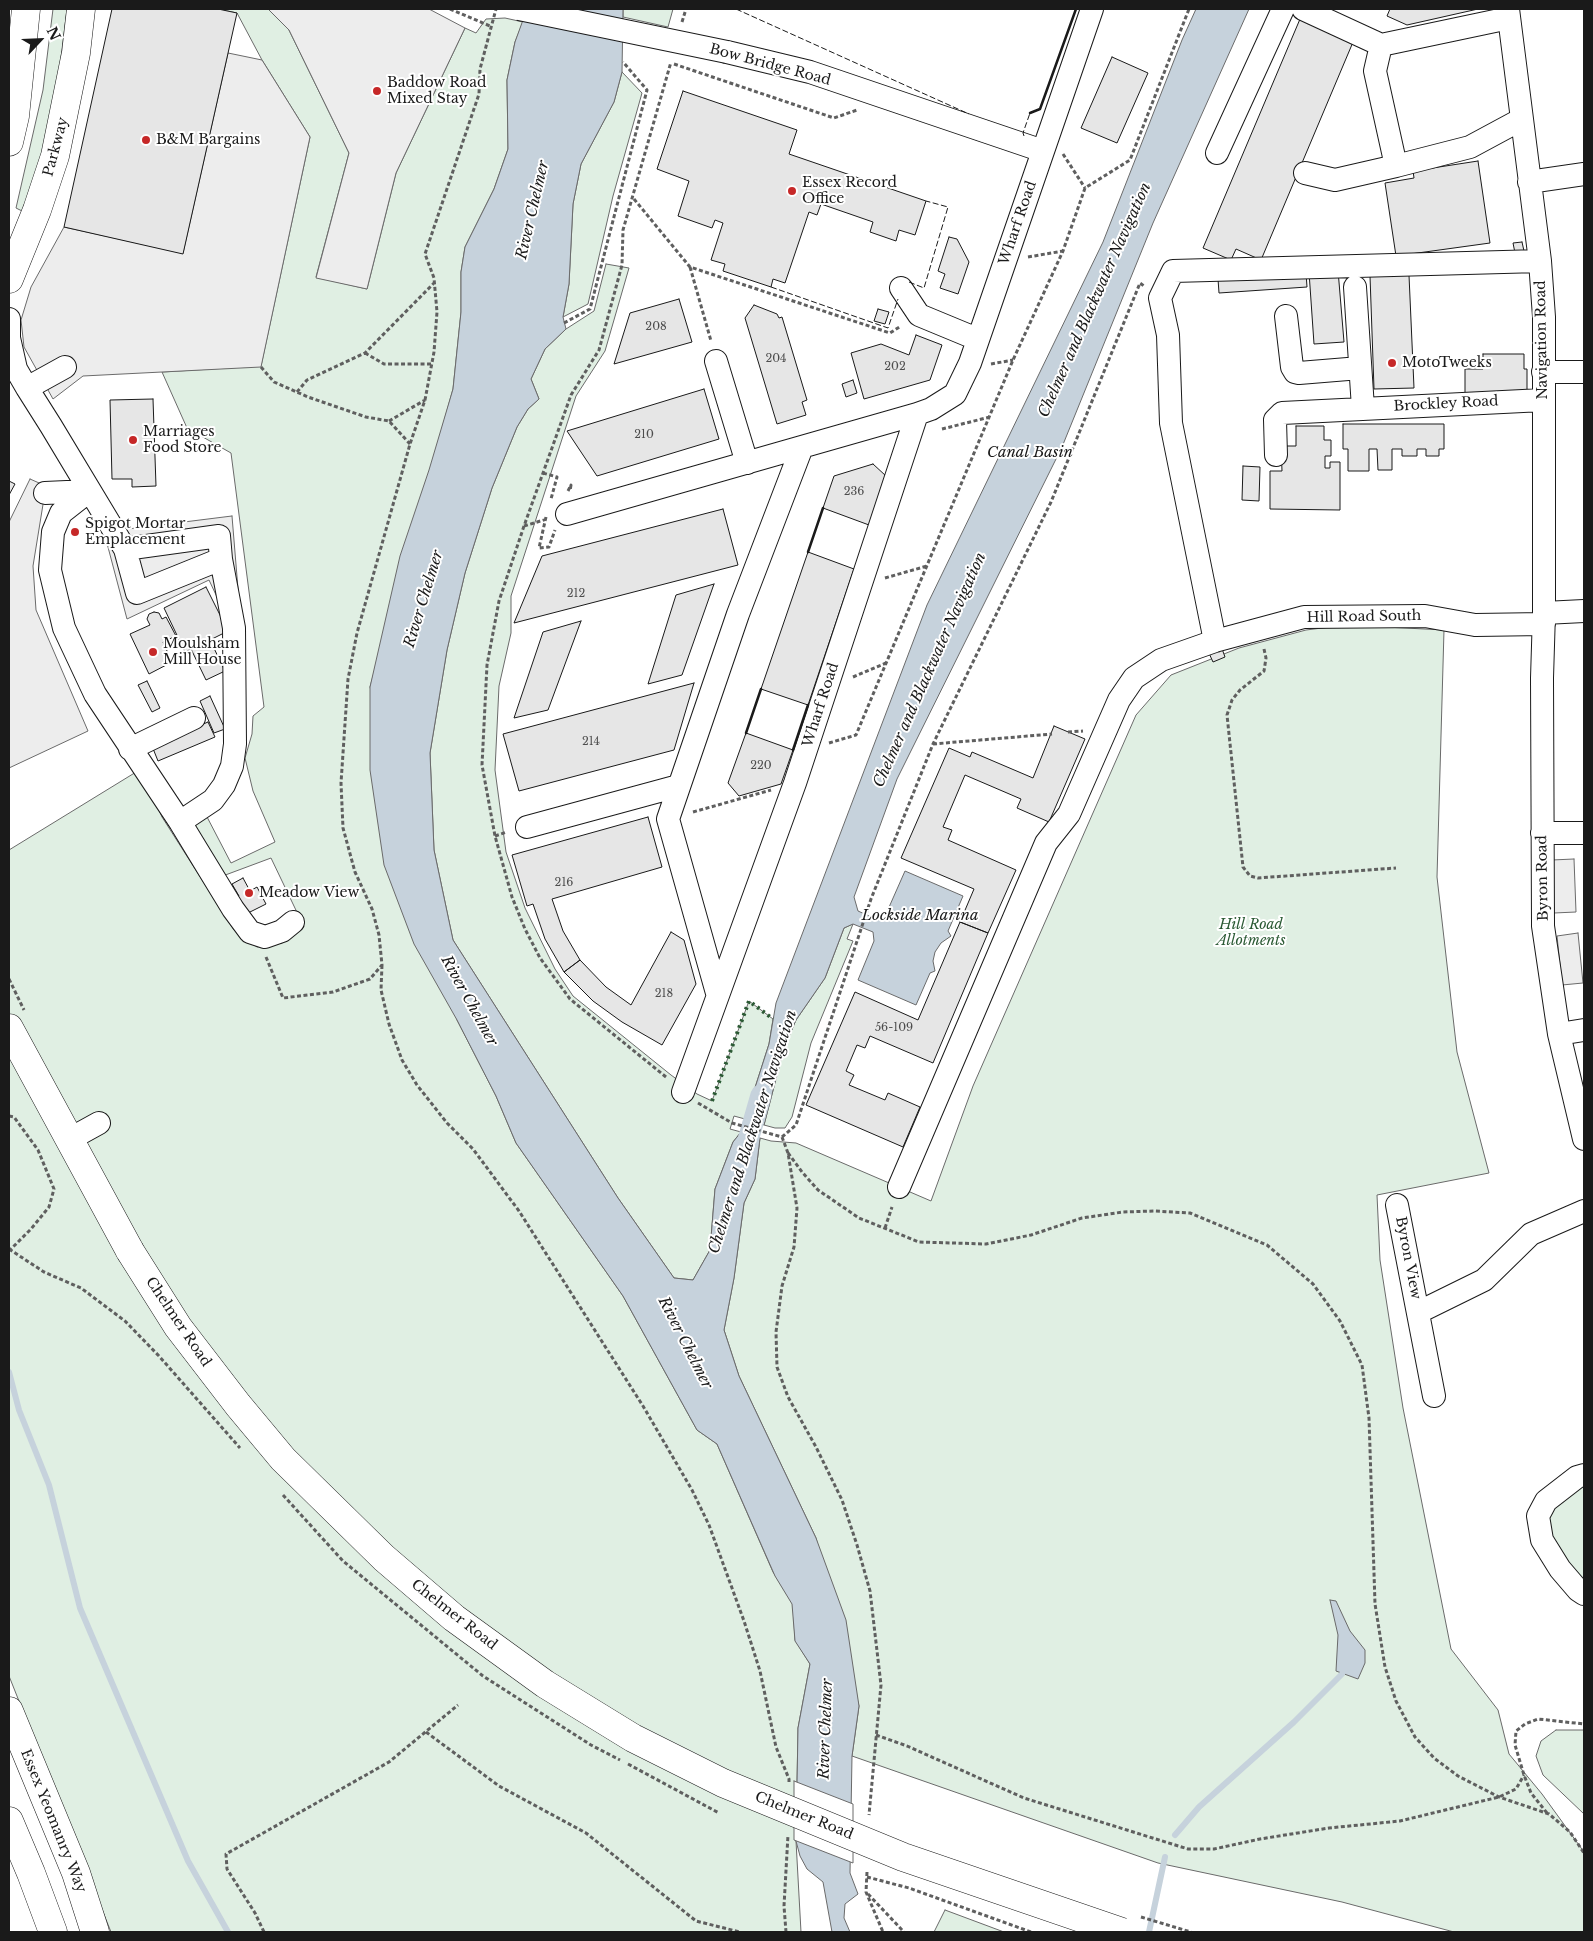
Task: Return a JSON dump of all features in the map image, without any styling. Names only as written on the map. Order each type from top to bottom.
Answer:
[{"type":"main road","name":"Parkway","points":[[9,279],[37,210],[55,156],[76,53],[81,9]]},
{"type":"main road","points":[[9,142],[15,116],[20,16]]},
{"type":"main road","name":"Chelmer Road","points":[[9,1028],[130,1251],[178,1327],[238,1405],[283,1459],[384,1558],[454,1618],[545,1684],[633,1738],[723,1783],[903,1857],[1130,1924]]},
{"type":"main road","name":"Essex Yeomanry Way","points":[[9,1711],[76,1873],[95,1932]]},
{"type":"main road","points":[[9,1821],[31,1872],[53,1932]]},
{"type":"street","name":"Bow Bridge Road","points":[[519,9],[727,52],[810,72],[870,93],[1046,142]]},
{"type":"street","name":"Wharf Road","points":[[567,514],[917,414],[930,409],[955,394],[970,363],[1092,9]]},
{"type":"street","points":[[1217,153],[1283,9]]},
{"type":"street","points":[[1303,9],[1381,45],[1509,13]]},
{"type":"street","name":"Navigation Road","points":[[1509,13],[1540,261],[1544,317],[1544,618]]},
{"type":"street","points":[[1381,45],[1375,71],[1396,166]]},
{"type":"street","points":[[1305,173],[1335,180],[1396,166],[1470,147],[1522,119]]},
{"type":"street","points":[[1529,182],[1584,174]]},
{"type":"street","points":[[1215,642],[1171,423],[1168,334],[1160,298],[1173,271],[1540,261]]},
{"type":"street","points":[[1355,287],[1360,368],[1356,408]]},
{"type":"street","points":[[901,288],[919,315],[977,339]]},
{"type":"street","points":[[1286,316],[1292,367],[1295,372],[1360,368]]},
{"type":"street","points":[[9,319],[12,367],[51,426],[125,550],[137,593],[221,559]]},
{"type":"street","points":[[716,360],[747,463]]},
{"type":"street","points":[[27,388],[65,367]]},
{"type":"street","points":[[1543,372],[1584,372]]},
{"type":"street","name":"Brockley Road","points":[[1276,455],[1275,420],[1277,415],[1282,413],[1543,400]]},
{"type":"street","name":"Wharf Road","points":[[683,1092],[717,993],[795,783],[917,414]]},
{"type":"street","points":[[717,993],[668,819],[738,614],[802,447]]},
{"type":"street","points":[[44,493],[90,492]]},
{"type":"street","points":[[90,492],[61,513],[53,532],[50,570],[64,628],[95,694],[180,822],[232,909],[250,932],[265,936],[282,931],[294,922]]},
{"type":"street","points":[[125,550],[219,536],[221,559],[234,628],[235,744],[232,766],[224,785],[213,800],[180,822]]},
{"type":"street","name":"Hill Road South","points":[[899,1188],[1046,843],[1068,814],[1119,700],[1134,678],[1161,660],[1215,642],[1304,617],[1425,616],[1476,625],[1544,618],[1584,611]]},
{"type":"street","name":"Byron Road","points":[[1544,618],[1542,833],[1547,883],[1543,926],[1553,961],[1559,1034],[1584,1139]]},
{"type":"street","points":[[130,749],[194,718]]},
{"type":"street","points":[[527,827],[678,786]]},
{"type":"street","points":[[1542,833],[1584,833]]},
{"type":"street","points":[[1559,1034],[1584,1030]]},
{"type":"street","points":[[70,1139],[100,1123]]},
{"type":"street","name":"Byron View","points":[[1397,1205],[1434,1396]]},
{"type":"street","name":"Byron View","points":[[1419,1312],[1484,1280],[1531,1234],[1584,1211]]},
{"type":"street","points":[[1584,1475],[1577,1477],[1546,1501],[1538,1516],[1542,1540],[1560,1569],[1578,1590],[1584,1594]]},
{"type":"path","points":[[450,9],[490,26]]},
{"type":"path","points":[[496,9],[480,69],[479,94],[425,254],[434,282],[437,312],[432,364],[425,400],[410,444],[357,633],[348,680],[343,737],[341,783],[343,828],[355,872],[372,909],[382,965],[381,990],[389,1024],[402,1060],[417,1085],[446,1123],[473,1149],[519,1211],[629,1384],[692,1490],[709,1525],[744,1621],[760,1671],[776,1747],[789,1779],[789,1788]]},
{"type":"path","points":[[680,28],[686,9]]},
{"type":"path","points":[[856,735],[1013,360],[1063,251],[1085,188],[1130,160],[1189,11]]},
{"type":"path","points":[[673,55],[623,230],[622,265],[599,350],[571,395],[499,601],[487,665],[482,765],[495,836],[512,897],[525,929],[540,958],[570,1000],[683,1092],[732,1123],[782,1137]]},
{"type":"path","points":[[564,323],[590,308],[647,90],[623,62]]},
{"type":"path","points":[[671,63],[834,118],[855,112],[867,104],[870,93]]},
{"type":"path","points":[[1046,142],[1085,188]]},
{"type":"path","points":[[633,199],[690,267],[716,360]]},
{"type":"path","points":[[1005,260],[1063,251]]},
{"type":"path","points":[[690,267],[890,333],[919,315]]},
{"type":"path","points":[[297,392],[307,380],[365,352],[434,282]]},
{"type":"path","points":[[782,1137],[796,1125],[871,900],[933,744],[1051,502],[1140,283],[1160,298]]},
{"type":"path","points":[[365,352],[384,364],[432,364]]},
{"type":"path","points":[[261,367],[274,382],[297,392],[366,417],[389,421],[410,444]]},
{"type":"path","points":[[389,421],[425,400]]},
{"type":"path","points":[[910,437],[990,417]]},
{"type":"path","points":[[860,585],[928,565]]},
{"type":"path","points":[[1258,630],[1266,658],[1264,671],[1240,690],[1232,700],[1227,715],[1243,868],[1250,876],[1258,878],[1396,868]]},
{"type":"path","points":[[826,687],[886,663]]},
{"type":"path","points":[[933,744],[1052,734]]},
{"type":"path","points":[[668,819],[795,783]]},
{"type":"path","points":[[265,936],[266,958],[283,998],[333,992],[370,979],[382,965]]},
{"type":"path","points":[[9,1116],[14,1117],[38,1150],[54,1189],[50,1207],[10,1250]]},
{"type":"path","points":[[782,1137],[788,1153],[797,1208],[794,1247],[782,1286],[776,1332],[777,1367],[788,1397],[816,1447],[842,1500],[870,1591],[881,1685],[869,1815]]},
{"type":"path","points":[[788,1153],[818,1190],[859,1218],[919,1242],[986,1244],[1031,1235],[1090,1216],[1154,1210],[1190,1214],[1267,1245],[1313,1284],[1340,1321],[1362,1365],[1369,1418],[1375,1604],[1385,1667],[1396,1701],[1415,1737],[1434,1758],[1458,1776],[1499,1798],[1548,1814]]},
{"type":"path","points":[[264,1932],[255,1913],[227,1869],[226,1854],[389,1762],[458,1705]]},
{"type":"path","points":[[1584,1724],[1538,1719],[1525,1724],[1516,1731],[1516,1745],[1531,1793],[1548,1814],[1570,1832],[1584,1853]]},
{"type":"path","points":[[426,1732],[499,1786],[586,1833],[696,1921],[740,1932]]},
{"type":"path","points":[[876,1735],[906,1746],[1024,1798],[1188,1849],[1214,1849],[1260,1839],[1400,1821],[1499,1798],[1516,1790],[1524,1775]]},
{"type":"path","points":[[786,1932],[784,1906],[788,1827]]},
{"type":"path","points":[[867,1872],[866,1892],[883,1932]]},
{"type":"path","points":[[867,1877],[909,1888],[1031,1932]]},
{"type":"path","points":[[866,1892],[904,1932]]},
{"type":"path","points":[[1130,1924],[1191,1932]]},
{"type":"green space","points":[[53,9],[67,9],[56,98],[24,212],[16,208],[43,90]]},
{"type":"green space","points":[[218,9],[268,9],[289,30],[349,153],[316,277],[367,289],[396,173],[465,28],[476,33],[486,19],[505,18],[523,22],[515,42],[507,80],[508,149],[494,189],[465,247],[461,272],[461,312],[453,389],[370,687],[457,1020],[496,1096],[516,1143],[623,1296],[697,1430],[717,1444],[773,1572],[793,1604],[795,1640],[810,1664],[798,1728],[796,1841],[801,1932],[111,1932],[9,1676],[9,850],[141,769],[162,817],[234,930],[257,947],[282,943],[304,927],[271,858],[220,877],[192,824],[206,815],[231,863],[275,842],[253,791],[245,758],[252,734],[253,716],[264,707],[231,453],[187,428],[162,372],[261,366],[310,137],[262,60],[237,13]]},
{"type":"green space","points":[[623,9],[673,9],[668,27],[623,17]]},
{"type":"green space","points":[[622,72],[642,93],[613,196],[588,304],[563,317],[569,284],[573,204],[581,164],[614,102]]},
{"type":"green space","points":[[606,264],[629,268],[605,351],[576,396],[511,596],[511,633],[499,686],[495,770],[506,852],[525,908],[555,969],[573,996],[671,1075],[697,1094],[712,1101],[749,1001],[773,1019],[769,1044],[745,1119],[734,1116],[730,1129],[741,1132],[733,1142],[715,1189],[710,1250],[693,1280],[674,1278],[618,1198],[453,940],[434,850],[430,753],[447,650],[465,573],[492,488],[517,427],[528,409],[539,399],[531,379],[545,349],[566,329],[594,311]]},
{"type":"green space","name":"Hill Road Allotments","points":[[1346,625],[1444,630],[1437,877],[1457,1052],[1489,1173],[1377,1195],[1380,1260],[1403,1408],[1451,1649],[1498,1710],[1509,1754],[1542,1794],[1584,1852],[1584,1932],[1454,1932],[1342,1902],[1158,1863],[852,1756],[859,1706],[816,1538],[739,1376],[724,1330],[734,1278],[744,1203],[755,1179],[760,1138],[796,1143],[931,1201],[973,1086],[1136,715],[1171,675],[1239,648],[1306,630]]},
{"type":"green space","points":[[853,924],[847,939],[853,941],[811,1043],[792,1117],[785,1128],[764,1125],[784,1048],[796,1020],[825,978],[844,928]]},
{"type":"green space","points":[[1584,1484],[1584,1581],[1579,1578],[1552,1540],[1548,1517],[1551,1509]]},
{"type":"green space","points":[[1556,1730],[1584,1730],[1584,1814],[1543,1775],[1536,1756],[1541,1741]]},
{"type":"green space","points":[[945,1910],[1004,1932],[934,1932]]},
{"type":"shaded area","name":"Baddow Road Mixed Stay","points":[[268,9],[429,9],[465,28],[396,173],[367,289],[316,278],[349,153],[289,30]]},
{"type":"shaded area","points":[[228,53],[262,60],[310,137],[261,367],[83,376],[53,399],[24,347],[21,320],[31,287],[64,227],[183,253]]},
{"type":"shaded area","points":[[30,479],[46,486],[33,566],[36,610],[88,731],[9,768],[9,522]]},
{"type":"shaded area","points":[[232,516],[240,613],[225,614],[209,580],[127,619],[104,532]]},
{"type":"shaded area","points":[[1574,859],[1576,912],[1554,913],[1552,860]]},
{"type":"shaded area","points":[[1578,933],[1583,983],[1562,985],[1557,936]]},
{"type":"water","name":"River Chelmer","points":[[527,9],[623,9],[622,72],[614,102],[581,164],[573,204],[569,284],[563,317],[566,329],[545,349],[531,379],[539,399],[528,409],[517,427],[492,488],[465,573],[447,650],[430,753],[434,850],[453,940],[618,1198],[674,1278],[693,1280],[710,1250],[715,1189],[733,1142],[741,1132],[760,1138],[755,1179],[744,1203],[734,1278],[724,1330],[739,1376],[816,1538],[846,1620],[859,1706],[852,1756],[850,1873],[858,1894],[845,1904],[844,1918],[850,1932],[832,1932],[823,1882],[807,1869],[800,1856],[796,1841],[798,1728],[810,1664],[795,1641],[792,1604],[775,1576],[717,1444],[697,1430],[623,1296],[516,1143],[496,1096],[457,1020],[414,944],[384,865],[370,770],[370,687],[400,556],[429,470],[453,389],[461,312],[461,272],[465,247],[494,189],[508,149],[507,80],[515,42]]},
{"type":"water","name":"Canal Basin","points":[[1196,9],[1249,9],[1153,223],[1062,447],[897,779],[854,897],[858,911],[878,920],[886,914],[905,871],[963,896],[948,931],[951,936],[941,943],[935,952],[933,961],[935,971],[930,973],[916,1005],[858,980],[874,941],[873,932],[853,924],[844,928],[825,978],[796,1020],[784,1048],[764,1125],[745,1119],[769,1044],[776,1003],[927,605],[1103,242],[1182,40]]},
{"type":"water","points":[[1330,1600],[1336,1601],[1350,1631],[1365,1650],[1365,1663],[1358,1679],[1336,1671],[1338,1635]]},
{"type":"pier","points":[[794,1781],[853,1804],[853,1863],[794,1840]]},
{"type":"building","name":"B&M Bargains","points":[[112,9],[218,9],[237,13],[183,254],[64,227]]},
{"type":"building","points":[[1390,9],[1478,9],[1407,25],[1387,16]]},
{"type":"building","points":[[1303,12],[1356,35],[1261,260],[1236,249],[1231,260],[1203,248]]},
{"type":"building","points":[[1112,57],[1148,73],[1117,143],[1081,128]]},
{"type":"building","name":"Essex Record Office","points":[[683,91],[797,130],[789,154],[926,201],[915,235],[899,230],[896,241],[870,232],[873,222],[821,204],[817,215],[809,212],[785,283],[773,279],[771,287],[723,271],[725,264],[711,260],[723,223],[715,220],[712,228],[678,216],[689,181],[657,169]]},
{"type":"building","points":[[1478,161],[1490,243],[1396,256],[1385,183],[1414,178],[1413,171]]},
{"type":"building","points":[[949,237],[957,239],[969,262],[958,294],[940,288],[945,274],[938,271]]},
{"type":"building","points":[[1522,242],[1524,251],[1515,253],[1513,243]]},
{"type":"building","points":[[1338,270],[1344,342],[1314,344],[1309,272]]},
{"type":"building","points":[[1306,273],[1307,287],[1219,293],[1218,279]]},
{"type":"building","points":[[1409,275],[1414,388],[1374,389],[1370,276]]},
{"type":"building","points":[[679,299],[692,342],[614,364],[630,313]]},
{"type":"building","points":[[754,305],[777,314],[779,318],[782,317],[807,400],[802,402],[806,415],[777,424],[745,318]]},
{"type":"building","points":[[878,309],[889,312],[885,324],[874,321]]},
{"type":"building","points":[[916,335],[942,345],[930,380],[864,399],[851,353],[881,344],[909,355]]},
{"type":"building","points":[[1483,354],[1524,354],[1524,369],[1527,369],[1527,393],[1465,393],[1465,369],[1483,369]]},
{"type":"building","points":[[853,380],[857,393],[846,397],[842,384]]},
{"type":"building","points":[[704,389],[719,439],[597,476],[567,431]]},
{"type":"building","name":"Marriages Food Store","points":[[153,399],[156,486],[132,487],[132,479],[112,479],[110,400]]},
{"type":"building","points":[[1343,424],[1444,424],[1444,449],[1439,449],[1439,456],[1426,456],[1426,449],[1417,449],[1417,456],[1402,456],[1402,449],[1392,449],[1392,470],[1378,470],[1377,449],[1369,449],[1369,471],[1348,471],[1348,449],[1343,449]]},
{"type":"building","points":[[1296,426],[1324,426],[1324,440],[1331,440],[1331,456],[1325,456],[1325,468],[1330,468],[1330,462],[1340,462],[1340,510],[1270,509],[1270,471],[1282,471],[1281,446],[1296,446]]},
{"type":"building","points":[[873,464],[886,476],[869,525],[823,508],[834,476]]},
{"type":"building","points":[[1243,466],[1260,467],[1259,501],[1242,500]]},
{"type":"building","points":[[9,481],[15,484],[9,495]]},
{"type":"building","points":[[723,509],[738,565],[514,623],[542,556]]},
{"type":"building","points":[[808,552],[854,569],[808,705],[761,689]]},
{"type":"building","points":[[714,584],[682,675],[648,684],[676,595]]},
{"type":"building","points":[[206,587],[228,631],[210,640],[225,671],[206,680],[191,649],[185,652],[164,608]]},
{"type":"building","name":"Moulsham Mill House","points":[[159,613],[162,619],[166,617],[176,636],[163,642],[172,662],[149,674],[130,634],[150,625],[147,619],[149,614]]},
{"type":"building","points":[[581,621],[548,710],[514,718],[543,632]]},
{"type":"building","points":[[1221,646],[1225,657],[1213,662],[1208,651]]},
{"type":"building","points":[[147,681],[160,708],[152,712],[138,685]]},
{"type":"building","points":[[694,683],[674,750],[519,791],[503,734]]},
{"type":"building","points":[[210,696],[225,729],[214,733],[200,701]]},
{"type":"building","points":[[208,722],[215,737],[158,761],[152,746]]},
{"type":"building","points":[[1054,726],[1085,739],[1049,822],[1017,808],[1021,799],[965,775],[943,827],[952,830],[948,840],[1016,870],[988,933],[960,922],[974,889],[901,858],[949,748],[970,757],[972,752],[1033,778]]},
{"type":"building","points":[[746,733],[793,750],[781,784],[739,796],[728,783]]},
{"type":"building","points":[[648,817],[662,867],[552,899],[563,931],[580,960],[564,972],[545,939],[533,904],[527,906],[512,855]]},
{"type":"building","name":"Meadow View","points":[[243,878],[250,891],[257,887],[266,904],[244,915],[236,898],[239,896],[232,884]]},
{"type":"building","points":[[960,922],[988,933],[933,1063],[870,1036],[865,1048],[857,1045],[846,1071],[854,1075],[849,1085],[885,1100],[888,1093],[920,1107],[903,1147],[806,1105],[855,992],[918,1020]]},
{"type":"building","points":[[671,932],[684,940],[696,984],[662,1045],[622,1022],[593,1001],[564,972],[580,960],[606,987],[631,1005]]},
{"type":"waterway","name":"Chelmer and Blackwater Navigation","points":[[742,1161],[761,1095]]},
{"type":"waterway","points":[[9,1372],[19,1410],[49,1485],[80,1608],[188,1861],[228,1932]]},
{"type":"waterway","points":[[1175,1835],[1199,1807],[1294,1722],[1342,1674]]},
{"type":"waterway","points":[[1149,1932],[1165,1857]]},
{"type":"hedge","points":[[712,1101],[749,1001],[773,1019]]},
{"type":"fence","points":[[736,9],[969,114]]},
{"type":"fence","points":[[1024,136],[1023,133],[1030,113]]},
{"type":"fence","points":[[909,282],[924,288],[948,207],[926,201]]},
{"type":"fence","points":[[771,287],[888,328],[898,299]]},
{"type":"wall","points":[[1030,113],[1040,109],[1076,9]]},
{"type":"wall","points":[[808,552],[823,508]]},
{"type":"wall","points":[[746,733],[761,689]]},
{"type":"wall","points":[[793,750],[808,705]]},
{"type":"place","name":"Baddow Road Mixed Stay","points":[[377,91]]},
{"type":"place","name":"B&M Bargains","points":[[146,140]]},
{"type":"place","name":"Essex Record Office","points":[[792,191]]},
{"type":"place","name":"MotoTweeks","points":[[1392,363]]},
{"type":"place","name":"Marriages Food Store","points":[[133,440]]},
{"type":"place","name":"Spigot Mortar Emplacement","points":[[75,532]]},
{"type":"place","name":"Moulsham Mill House","points":[[153,652]]},
{"type":"place","name":"Meadow View","points":[[249,893]]},
{"type":"water label","name":"Lockside Marina","points":[[920,916]]}]
